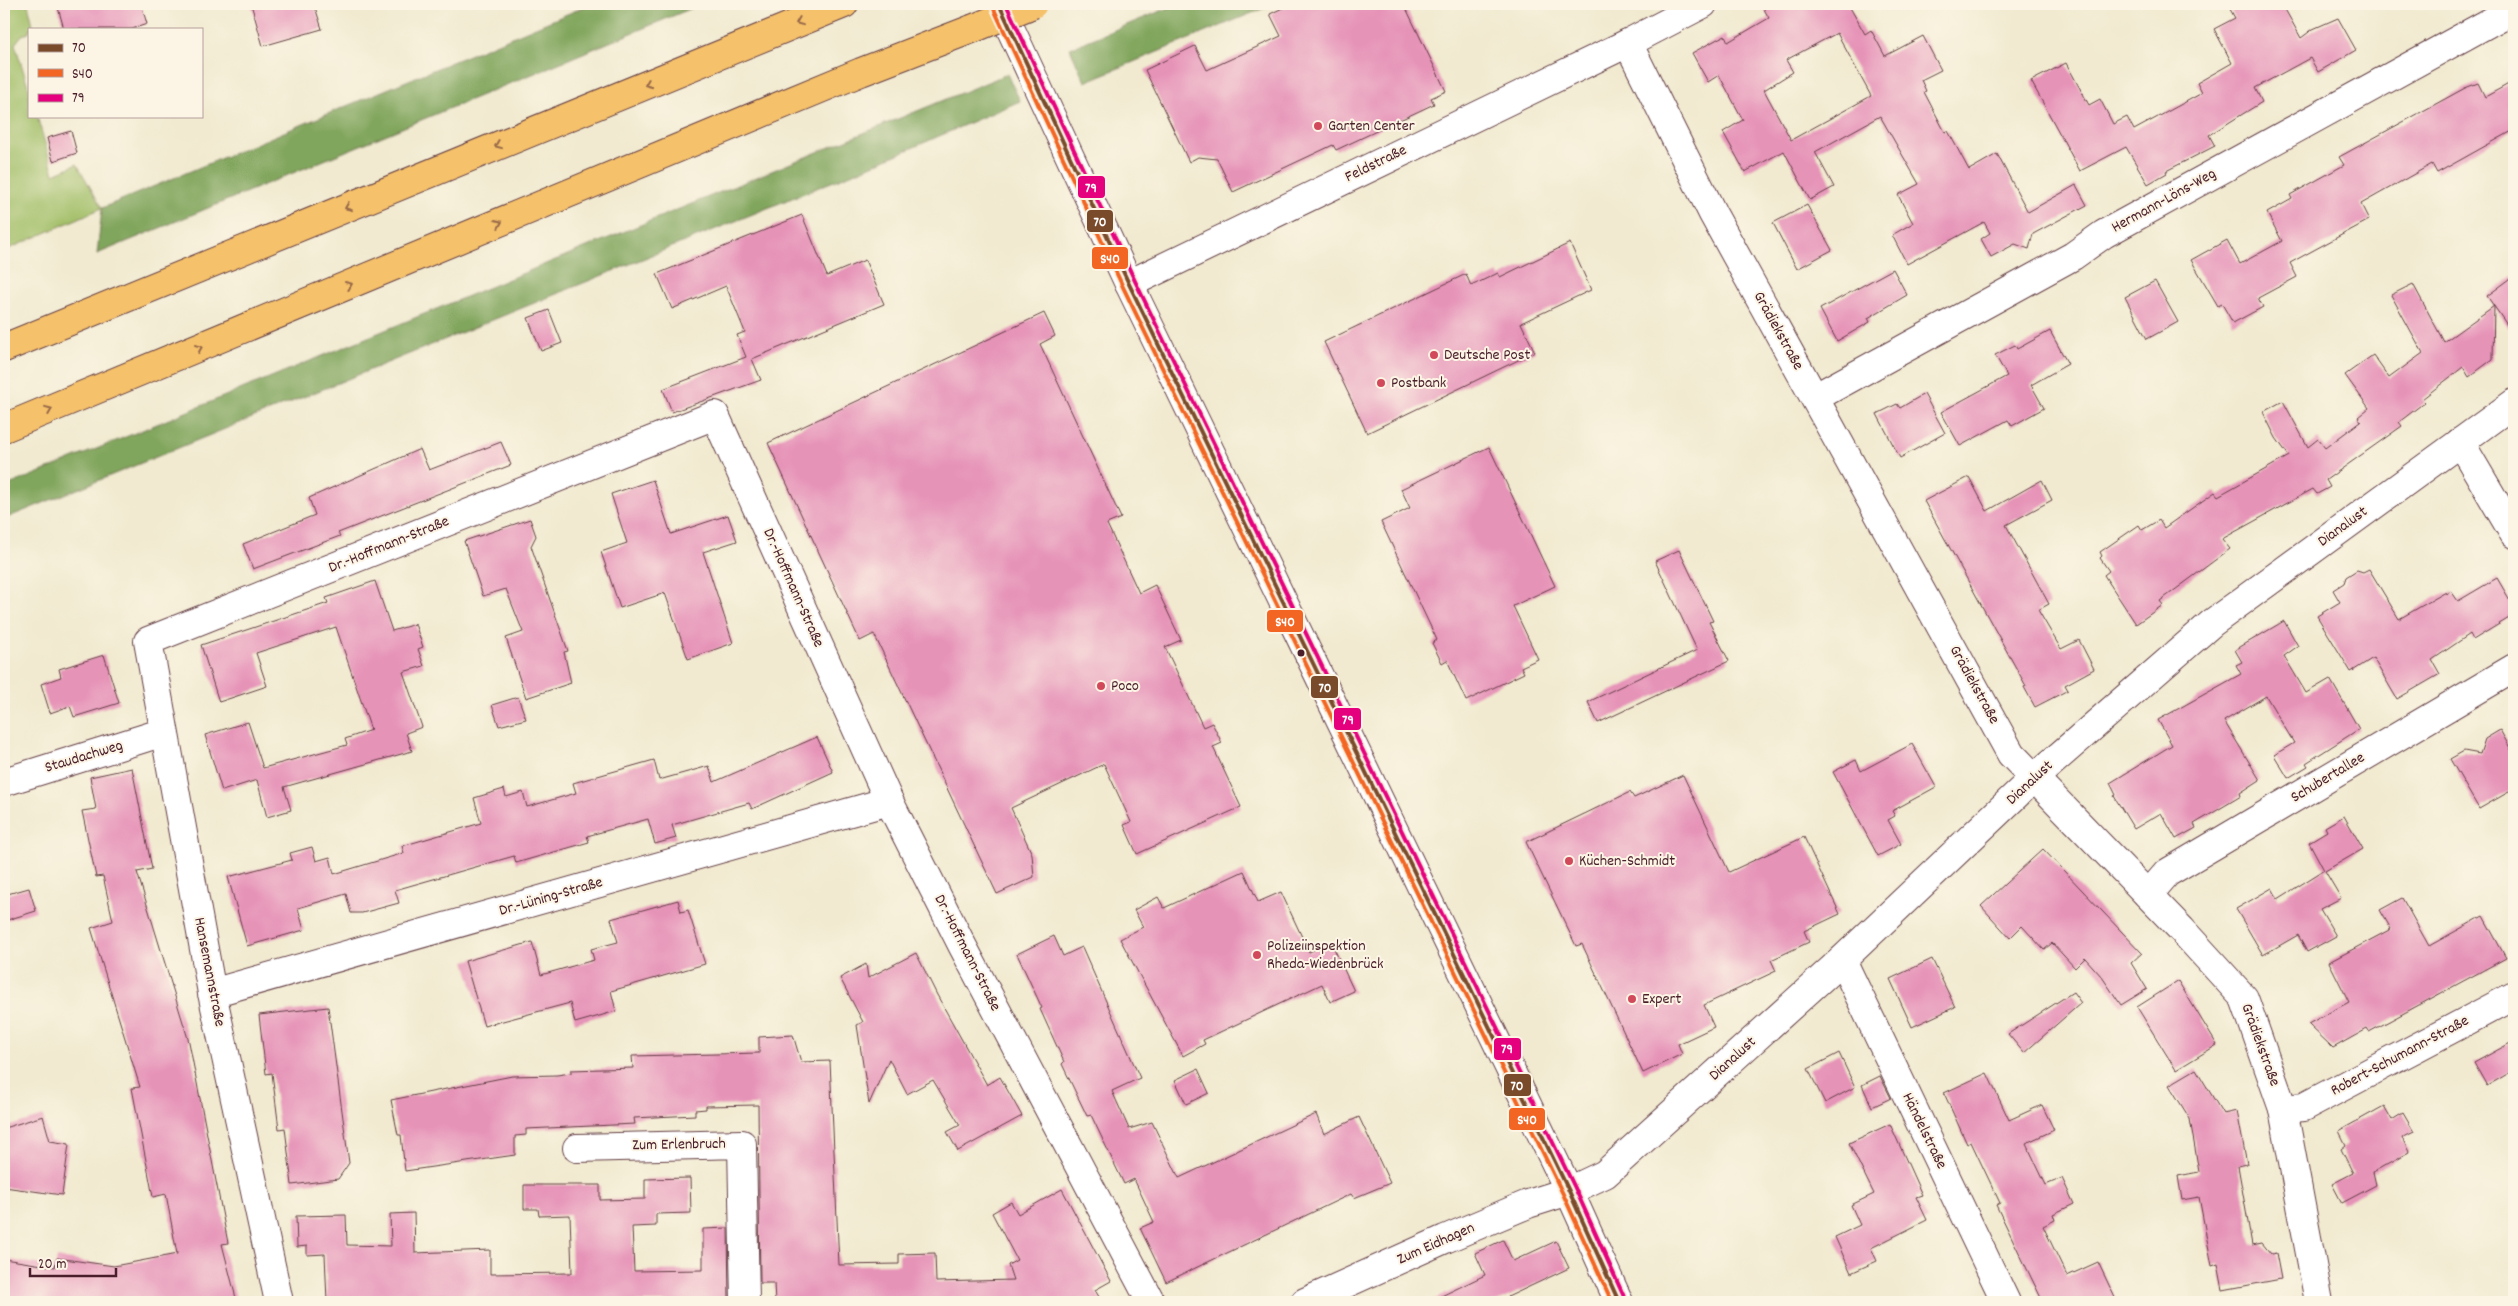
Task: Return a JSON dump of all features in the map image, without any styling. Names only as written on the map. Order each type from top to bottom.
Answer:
[{"type":"highway","points":[[4,348],[844,4]]},
{"type":"highway","points":[[4,428],[852,76],[1033,4]]},
{"type":"street","points":[[999,4],[1129,284],[1569,1191],[1620,1302]]},
{"type":"street","name":"Feldstraße","points":[[1129,284],[1628,43],[1703,4]]},
{"type":"street","name":"Hermann-Löns-Weg","points":[[1816,397],[2073,256],[2104,234],[2514,9]]},
{"type":"street","name":"Grädiekstraße","points":[[1628,43],[1713,214],[1816,397],[2011,754],[2148,895],[2244,998],[2283,1109],[2319,1302]]},
{"type":"street","name":"Dianalust","points":[[1569,1191],[1605,1174],[1842,960],[2034,778],[2212,623],[2514,402]]},
{"type":"street","name":"Dr.-Hoffmann-Straße","points":[[148,641],[715,415],[889,801],[962,945],[1151,1302]]},
{"type":"street","points":[[2460,442],[2514,534]]},
{"type":"street","name":"Hansemannstraße","points":[[148,641],[212,993],[279,1302]]},
{"type":"street","name":"Schubertallee","points":[[2148,895],[2167,873],[2514,668]]},
{"type":"street","name":"Staudachweg","points":[[4,782],[164,732]]},
{"type":"street","name":"Dr.-Lüning-Straße","points":[[212,993],[889,801]]},
{"type":"street","name":"Händelstraße","points":[[1842,960],[2006,1302]]},
{"type":"street","name":"Robert-Schumann-Straße","points":[[2283,1109],[2304,1107],[2514,996]]},
{"type":"street","name":"Zum Erlenbruch","points":[[577,1148],[742,1144],[745,1302]]},
{"type":"street","name":"Zum Eidhagen","points":[[1304,1302],[1520,1208],[1569,1191]]},
{"type":"green space","points":[[4,4],[28,4],[34,28],[28,28],[28,33],[22,35],[15,44],[28,86],[28,118],[38,118],[54,174],[77,164],[102,208],[4,251]]},
{"type":"green space","points":[[591,4],[702,4],[97,254],[102,208]]},
{"type":"green space","points":[[1178,4],[1274,4],[1085,82],[1070,48]]},
{"type":"green space","points":[[1007,74],[1020,101],[861,170],[4,519],[4,487]]},
{"type":"building","points":[[57,4],[141,4],[147,24],[135,28],[64,28]]},
{"type":"building","points":[[251,4],[314,4],[322,29],[263,46]]},
{"type":"building","points":[[1291,4],[1404,4],[1446,91],[1431,98],[1434,104],[1336,150],[1333,145],[1233,192],[1217,159],[1198,157],[1189,162],[1145,70],[1195,46],[1207,70],[1281,36],[1270,14]]},
{"type":"building","points":[[1761,4],[1848,4],[1865,34],[1871,30],[1885,56],[1923,36],[1941,70],[1921,80],[1926,91],[1924,92],[1945,132],[1948,131],[1969,170],[1997,154],[2028,212],[2076,185],[2087,205],[2033,234],[2029,249],[2015,244],[1991,257],[1981,239],[1990,233],[1984,222],[1907,264],[1892,235],[1913,223],[1898,195],[1919,184],[1880,116],[1815,152],[1834,187],[1810,200],[1784,151],[1745,172],[1723,132],[1743,120],[1719,75],[1708,82],[1692,53],[1725,35],[1728,42],[1769,18]],"holes":[[[1837,33],[1871,96],[1791,140],[1764,90],[1793,72],[1786,60]]]},
{"type":"building","points":[[2227,4],[2282,4],[2301,38],[2313,29],[2338,18],[2356,50],[2318,72],[2310,58],[2255,88],[2262,102],[2209,135],[2215,146],[2166,171],[2167,173],[2148,184],[2126,147],[2080,171],[2031,81],[2066,63],[2089,105],[2100,99],[2113,124],[2127,117],[2134,130],[2202,93],[2197,83],[2232,63],[2214,29],[2235,18]]},
{"type":"building","points":[[2514,81],[2514,130],[2437,173],[2432,164],[2361,204],[2369,220],[2290,263],[2297,277],[2258,298],[2263,307],[2233,323],[2222,304],[2218,306],[2191,260],[2227,240],[2240,264],[2282,241],[2267,213],[2292,199],[2290,195],[2344,165],[2339,157],[2465,88],[2478,83],[2485,97]]},
{"type":"building","points":[[71,131],[77,153],[53,161],[47,138]]},
{"type":"building","points":[[1807,205],[1832,250],[1797,269],[1773,223]]},
{"type":"building","points":[[802,215],[827,276],[865,260],[884,304],[752,359],[761,380],[672,412],[663,389],[746,357],[737,335],[745,332],[726,286],[672,309],[657,274]]},
{"type":"building","points":[[1570,243],[1591,290],[1521,323],[1535,352],[1367,433],[1324,342],[1466,274],[1471,286],[1498,273],[1500,277]]},
{"type":"building","points":[[1893,269],[1907,295],[1868,318],[1870,322],[1837,341],[1820,309]]},
{"type":"building","points":[[2514,276],[2514,335],[2487,296]]},
{"type":"building","points":[[2155,281],[2178,322],[2147,339],[2125,297]]},
{"type":"building","points":[[2413,284],[2444,342],[2494,306],[2493,359],[2469,377],[2463,367],[2422,399],[2425,402],[2399,422],[2402,426],[2326,480],[2330,487],[2317,494],[2313,489],[2222,539],[2230,549],[2160,601],[2163,605],[2136,624],[2104,575],[2109,571],[2100,558],[2102,556],[2100,552],[2139,525],[2142,530],[2159,520],[2164,528],[2215,492],[2218,496],[2289,456],[2276,438],[2263,412],[2283,401],[2308,447],[2318,439],[2325,448],[2361,421],[2358,417],[2369,408],[2345,375],[2373,355],[2389,378],[2423,353],[2391,295]]},
{"type":"building","points":[[549,310],[562,343],[541,351],[528,318]]},
{"type":"building","points":[[1044,313],[1055,336],[1040,344],[1121,518],[1107,524],[1139,593],[1155,585],[1181,640],[1165,647],[1203,727],[1212,723],[1222,743],[1213,747],[1241,807],[1137,854],[1124,825],[1131,822],[1104,764],[1011,808],[1032,854],[1034,877],[997,894],[874,634],[860,641],[768,443]]},
{"type":"building","points":[[2050,331],[2068,364],[2031,385],[2044,408],[2012,426],[2008,420],[1960,446],[1941,412],[2007,376],[1995,355],[2015,345],[2017,349]]},
{"type":"building","points":[[1924,394],[1945,433],[1900,458],[1877,414],[1897,404],[1900,408]]},
{"type":"building","points":[[501,442],[511,465],[338,533],[340,536],[253,569],[243,544],[315,515],[309,498],[420,449],[429,470]]},
{"type":"building","points":[[1489,447],[1555,586],[1513,606],[1538,659],[1521,667],[1524,673],[1466,701],[1447,660],[1442,663],[1432,643],[1437,640],[1381,522],[1410,508],[1401,489]]},
{"type":"building","points":[[1969,477],[1987,511],[2042,480],[2052,500],[2006,525],[2049,604],[2038,610],[2061,649],[2079,640],[2094,669],[2065,685],[2068,690],[2035,707],[2024,687],[2026,686],[1924,501]]},
{"type":"building","points":[[653,480],[671,534],[728,515],[737,541],[703,552],[733,643],[688,659],[665,593],[620,608],[601,552],[627,543],[611,494]]},
{"type":"building","points":[[530,519],[536,536],[531,546],[568,651],[564,652],[571,683],[526,698],[506,638],[523,632],[506,589],[483,596],[464,541]]},
{"type":"building","points":[[1679,550],[1713,621],[1709,622],[1729,661],[1598,723],[1588,702],[1697,650],[1655,561]]},
{"type":"building","points":[[2369,569],[2399,619],[2446,592],[2447,594],[2451,591],[2458,601],[2497,578],[2514,607],[2514,615],[2473,640],[2470,634],[2432,660],[2440,674],[2397,699],[2373,658],[2351,672],[2317,616],[2340,602],[2333,590],[2344,583],[2346,577],[2357,570],[2363,572]]},
{"type":"building","points":[[375,581],[392,631],[415,624],[423,647],[418,649],[424,666],[403,672],[422,727],[406,733],[412,751],[284,787],[291,810],[267,817],[257,780],[222,791],[205,735],[248,722],[263,768],[347,745],[345,739],[371,730],[336,627],[256,653],[267,686],[219,702],[201,645],[328,603],[326,598]]},
{"type":"building","points":[[2284,621],[2298,646],[2284,656],[2306,693],[2330,679],[2359,729],[2306,763],[2308,766],[2288,778],[2274,755],[2294,743],[2266,696],[2224,721],[2260,780],[2240,793],[2241,796],[2194,824],[2196,828],[2176,839],[2161,813],[2134,829],[2114,796],[2116,795],[2110,783],[2172,745],[2158,720],[2241,674],[2236,665],[2242,662],[2235,650]]},
{"type":"building","points":[[104,655],[119,703],[74,717],[70,706],[50,713],[41,684],[61,677],[59,669]]},
{"type":"building","points":[[518,697],[526,719],[499,726],[492,705]]},
{"type":"building","points":[[2500,730],[2514,755],[2514,789],[2479,809],[2450,759],[2464,751],[2480,754],[2485,739]]},
{"type":"building","points":[[817,737],[833,772],[752,809],[749,803],[672,825],[676,838],[655,844],[648,819],[587,836],[589,842],[516,863],[514,856],[395,890],[399,903],[362,913],[351,913],[346,894],[298,908],[304,930],[247,946],[228,877],[292,860],[290,853],[312,847],[316,861],[330,857],[334,874],[404,853],[402,846],[481,823],[474,798],[504,789],[506,797],[523,792],[527,807],[576,793],[573,783],[654,760],[659,780],[709,766],[714,782]]},
{"type":"building","points":[[1912,744],[1936,787],[1892,811],[1895,816],[1888,820],[1901,844],[1878,856],[1833,772],[1856,760],[1861,771]]},
{"type":"building","points":[[132,768],[152,869],[137,872],[189,1042],[228,1243],[222,1244],[237,1302],[4,1302],[4,1259],[55,1267],[57,1258],[114,1266],[177,1254],[166,1194],[153,1197],[132,1088],[140,1087],[91,928],[113,921],[103,876],[96,877],[82,811],[96,809],[90,777]]},
{"type":"building","points":[[1683,775],[1729,872],[1804,837],[1840,914],[1804,931],[1809,942],[1771,960],[1776,971],[1704,1005],[1714,1027],[1678,1044],[1682,1054],[1643,1073],[1582,944],[1576,946],[1526,842],[1630,792],[1634,798]]},
{"type":"building","points":[[2344,816],[2363,849],[2325,871],[2341,898],[2320,909],[2336,936],[2307,952],[2298,935],[2263,955],[2236,909],[2272,888],[2278,899],[2324,870],[2309,842],[2327,831],[2325,827]]},
{"type":"building","points":[[2043,849],[2142,953],[2131,963],[2147,989],[2121,1005],[2102,977],[2085,958],[2075,968],[2052,943],[2044,950],[2022,926],[2010,938],[1981,906]]},
{"type":"building","points":[[1244,871],[1258,902],[1281,892],[1309,952],[1331,942],[1354,991],[1330,1002],[1322,984],[1203,1040],[1205,1044],[1183,1056],[1120,939],[1143,927],[1134,910],[1158,897],[1164,908]]},
{"type":"building","points":[[29,888],[36,911],[4,921],[4,895]]},
{"type":"building","points":[[2402,898],[2429,946],[2483,916],[2506,958],[2369,1032],[2367,1029],[2333,1048],[2308,1024],[2349,1002],[2329,962],[2391,929],[2380,910]]},
{"type":"building","points":[[678,900],[681,912],[688,910],[705,964],[611,991],[616,1011],[575,1023],[570,1003],[484,1026],[465,961],[532,942],[541,975],[594,960],[591,949],[618,942],[611,919]]},
{"type":"building","points":[[1054,936],[1063,956],[1082,947],[1140,1078],[1112,1091],[1129,1129],[1152,1122],[1179,1178],[1316,1114],[1324,1134],[1359,1117],[1390,1183],[1354,1198],[1351,1194],[1166,1282],[1140,1228],[1154,1222],[1134,1179],[1124,1184],[1091,1115],[1087,1116],[1062,1064],[1064,1062],[1040,1009],[1042,1008],[1017,954]]},
{"type":"building","points":[[916,953],[987,1085],[1000,1077],[1022,1116],[958,1151],[947,1132],[960,1125],[933,1080],[907,1094],[889,1059],[869,1104],[857,1025],[863,1022],[840,978],[866,964],[868,978]]},
{"type":"building","points":[[1932,959],[1955,1007],[1912,1027],[1890,979]]},
{"type":"building","points":[[2178,981],[2217,1045],[2176,1070],[2137,1007]]},
{"type":"building","points":[[2073,992],[2081,1003],[2024,1053],[2008,1034]]},
{"type":"building","points":[[328,1007],[349,1163],[338,1179],[292,1185],[285,1128],[279,1129],[272,1073],[266,1074],[259,1015]]},
{"type":"building","points":[[793,1035],[801,1062],[830,1061],[839,1265],[899,1264],[899,1254],[935,1253],[936,1282],[1013,1280],[1008,1265],[1017,1260],[992,1213],[1011,1202],[1018,1214],[1062,1189],[1111,1281],[1095,1290],[1102,1302],[775,1302],[774,1283],[760,1283],[758,1105],[706,1106],[706,1109],[695,1110],[695,1115],[634,1118],[635,1124],[526,1129],[526,1135],[515,1136],[515,1155],[405,1171],[401,1135],[398,1135],[391,1100],[512,1076],[557,1075],[571,1073],[571,1070],[633,1068],[632,1056],[759,1053],[759,1037]]},
{"type":"building","points":[[2514,1041],[2514,1070],[2487,1086],[2474,1063]]},
{"type":"building","points":[[1839,1053],[1855,1087],[1825,1103],[1808,1069]]},
{"type":"building","points":[[1198,1069],[1209,1093],[1186,1104],[1175,1080]]},
{"type":"building","points":[[2196,1069],[2223,1114],[2237,1111],[2247,1164],[2238,1166],[2252,1245],[2262,1243],[2271,1254],[2276,1253],[2281,1279],[2223,1290],[2218,1264],[2212,1266],[2199,1197],[2182,1200],[2178,1176],[2199,1172],[2190,1119],[2169,1085]]},
{"type":"building","points":[[1987,1073],[2009,1120],[2042,1105],[2054,1130],[2026,1143],[2046,1185],[2062,1178],[2074,1204],[2053,1214],[2055,1220],[2043,1226],[2067,1276],[2098,1262],[2117,1302],[2043,1302],[1996,1205],[2000,1203],[1971,1142],[1967,1144],[1944,1093]]},
{"type":"building","points":[[1880,1076],[1891,1098],[1872,1107],[1862,1085]]},
{"type":"building","points":[[2384,1106],[2392,1120],[2403,1113],[2414,1132],[2402,1138],[2409,1152],[2373,1172],[2376,1185],[2342,1203],[2332,1184],[2353,1173],[2341,1149],[2346,1145],[2339,1131]]},
{"type":"building","points":[[43,1116],[50,1141],[69,1144],[62,1195],[4,1187],[4,1128]]},
{"type":"building","points":[[1890,1124],[1922,1195],[1916,1197],[1927,1220],[1871,1248],[1877,1261],[1851,1273],[1835,1237],[1860,1225],[1851,1205],[1874,1194],[1849,1143]]},
{"type":"building","points":[[690,1178],[691,1213],[656,1214],[656,1226],[632,1227],[634,1271],[703,1270],[703,1229],[728,1228],[729,1302],[327,1302],[325,1254],[307,1255],[307,1246],[297,1247],[296,1216],[346,1215],[347,1245],[391,1246],[390,1214],[414,1213],[415,1253],[490,1250],[490,1274],[572,1273],[570,1215],[539,1216],[538,1209],[524,1209],[524,1185],[600,1185],[600,1200],[645,1199],[645,1179]]},
{"type":"building","points":[[1503,1240],[1513,1261],[1556,1241],[1569,1268],[1497,1302],[1429,1302],[1485,1275],[1475,1253]]},
{"type":"transit line","name":"70","points":[[999,4],[1129,284],[1569,1191],[1619,1302]]},
{"type":"transit line","name":"79","points":[[1006,4],[1135,281],[1575,1188],[1625,1299]]},
{"type":"transit line","name":"S40","points":[[993,7],[1123,287],[1563,1194],[1612,1302]]},
{"type":"place","name":"Garten Center","points":[[1318,126]]},
{"type":"place","name":"Deutsche Post","points":[[1434,355]]},
{"type":"place","name":"Postbank","points":[[1381,383]]},
{"type":"place","name":"Poco","points":[[1101,686]]},
{"type":"place","name":"Küchen-Schmidt","points":[[1569,861]]},
{"type":"place","name":"Polizeiinspektion Rheda-Wiedenbrück","points":[[1257,955]]},
{"type":"place","name":"Expert","points":[[1632,999]]}]
